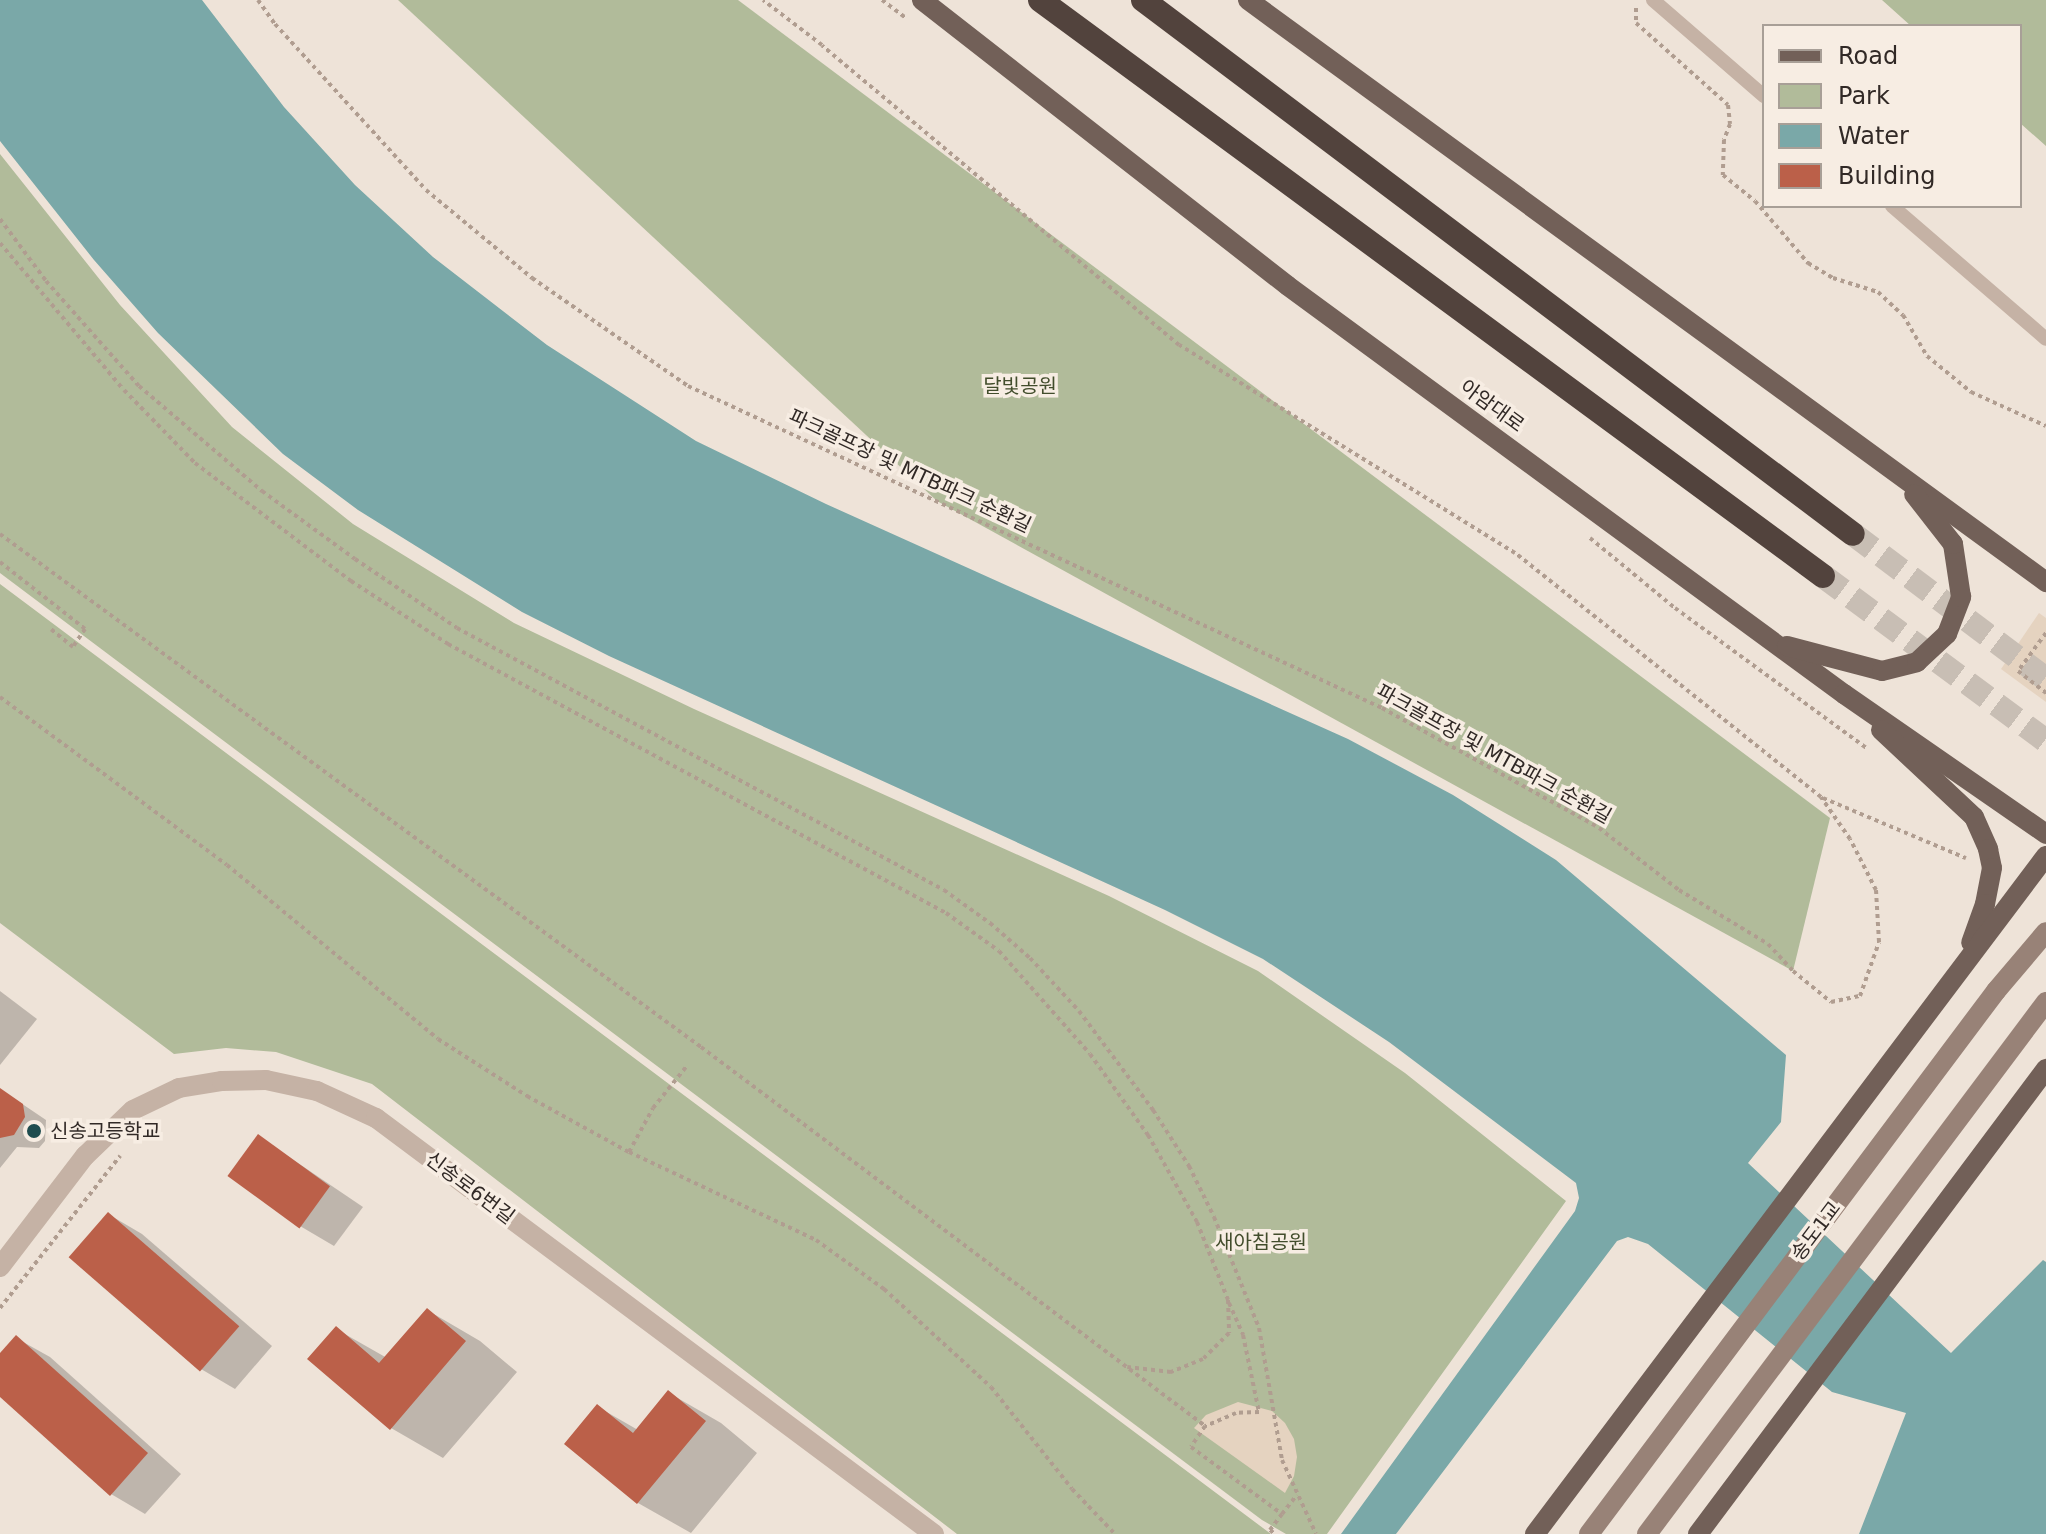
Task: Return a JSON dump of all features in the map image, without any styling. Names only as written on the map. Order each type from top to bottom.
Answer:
[{"type":"highway","points":[[1040,0],[1823,576]]},
{"type":"highway","points":[[1143,0],[1853,534]]},
{"type":"main road","name":"아암대로","points":[[922,0],[1288,286],[1844,694],[2046,834]]},
{"type":"main road","points":[[1248,0],[2046,582]]},
{"type":"main road","points":[[1775,643],[1882,671],[1917,662],[1947,634],[1961,597],[1953,544],[1901,476]]},
{"type":"main road","points":[[1844,694],[1974,817],[1988,849],[1992,868],[1976,934],[1945,992]]},
{"type":"main road","points":[[1535,1534],[2046,856]]},
{"type":"main road","name":"송도1교","points":[[1589,1534],[1986,1004],[2046,932]]},
{"type":"main road","points":[[1647,1534],[2046,1002]]},
{"type":"main road","points":[[1698,1534],[2046,1069]]},
{"type":"street","name":"신송로6번길","points":[[0,1267],[85,1156],[133,1110],[179,1088],[222,1081],[266,1080],[317,1091],[376,1118],[934,1534]]},
{"type":"lane","points":[[1653,0],[1762,94]]},
{"type":"lane","points":[[1894,208],[2046,339]]},
{"type":"path","name":"파크골프장 및 MTB파크 순환길","points":[[258,0],[275,24],[426,190],[532,278],[688,386],[1382,708],[1599,828],[1679,890],[1768,944],[1793,971],[1831,1002],[1860,996],[1879,942],[1876,890],[1850,839],[1821,797],[1515,553],[1179,345],[822,45],[763,0]]},
{"type":"path","points":[[1636,5],[1636,23],[1728,105],[1730,124],[1724,140],[1723,175],[1755,201],[1808,263],[1833,278],[1878,292],[1903,315],[1927,356],[1971,392],[2046,426]]},
{"type":"path","points":[[0,219],[46,281],[139,386],[262,491],[355,559],[457,628],[944,890],[990,923],[1030,958],[1079,1011],[1153,1110],[1189,1166],[1214,1217],[1259,1328],[1282,1460],[1316,1534]]},
{"type":"path","points":[[0,243],[124,390],[195,463],[351,581],[448,644],[946,913],[999,951],[1090,1054],[1148,1135],[1197,1222],[1243,1335],[1259,1412],[1236,1413],[1205,1426],[1191,1447],[1282,1514]]},
{"type":"path","points":[[0,534],[701,1047],[1205,1426]]},
{"type":"path","points":[[0,562],[85,629],[73,647],[51,629]]},
{"type":"path","points":[[2046,633],[2018,671],[2046,693]]},
{"type":"path","points":[[0,697],[227,865],[438,1039],[527,1096],[629,1152],[816,1240],[884,1289],[991,1387],[1072,1489],[1115,1534]]},
{"type":"path","points":[[1821,797],[1971,859]]},
{"type":"path","points":[[629,1152],[653,1108],[686,1067]]},
{"type":"path","points":[[0,1308],[123,1152]]},
{"type":"path","points":[[1127,1367],[1171,1372],[1203,1359],[1229,1333],[1228,1300]]},
{"type":"path","points":[[1275,1534],[1270,1530],[1297,1495]]},
{"type":"green space","name":"달빛공원","points":[[398,0],[738,0],[1830,818],[1793,971],[937,501]]},
{"type":"green space","points":[[1882,0],[2046,0],[2046,146],[2022,125],[2022,24],[1909,24]]},
{"type":"green space","name":"새아침공원","points":[[0,154],[120,305],[232,427],[353,524],[514,623],[694,709],[1109,896],[1258,971],[1405,1073],[1566,1201],[1327,1534],[1286,1534],[1262,1520],[0,573]]},
{"type":"green space","points":[[0,584],[1271,1534],[957,1534],[372,1084],[276,1052],[226,1048],[174,1054],[0,923]]},
{"type":"shaded area","points":[[2039,613],[2046,618],[2046,702],[2001,669]]},
{"type":"shaded area","points":[[1238,1402],[1272,1411],[1285,1423],[1294,1439],[1297,1457],[1294,1476],[1285,1493],[1194,1428],[1206,1415]]},
{"type":"water","points":[[0,0],[202,0],[284,107],[355,185],[433,257],[547,345],[696,441],[826,504],[1348,739],[1453,795],[1556,860],[1786,1055],[1781,1122],[1748,1163],[1951,1353],[2043,1260],[2046,1262],[2046,1534],[1859,1534],[1906,1413],[1832,1392],[1648,1244],[1628,1237],[1617,1241],[1396,1534],[1341,1534],[1575,1211],[1579,1198],[1576,1183],[1389,1042],[1263,959],[1165,910],[609,656],[522,612],[358,510],[283,454],[158,333],[94,260],[0,141]]},
{"type":"building","points":[[0,1088],[23,1104],[25,1117],[14,1135],[0,1138]]},
{"type":"building","points":[[258,1134],[330,1186],[299,1228],[227,1176]]},
{"type":"building","points":[[108,1212],[239,1326],[200,1371],[69,1257]]},
{"type":"building","points":[[427,1308],[466,1341],[390,1430],[307,1359],[336,1326],[379,1363]]},
{"type":"building","points":[[16,1335],[148,1453],[110,1496],[0,1397],[0,1353]]},
{"type":"building","points":[[668,1390],[706,1421],[637,1504],[564,1444],[597,1404],[633,1433]]},
{"type":"tunnel","points":[[1853,534],[2046,679]]},
{"type":"tunnel","points":[[1823,576],[2046,741]]},
{"type":"place","name":"신송고등학교","points":[[34,1131]]}]
